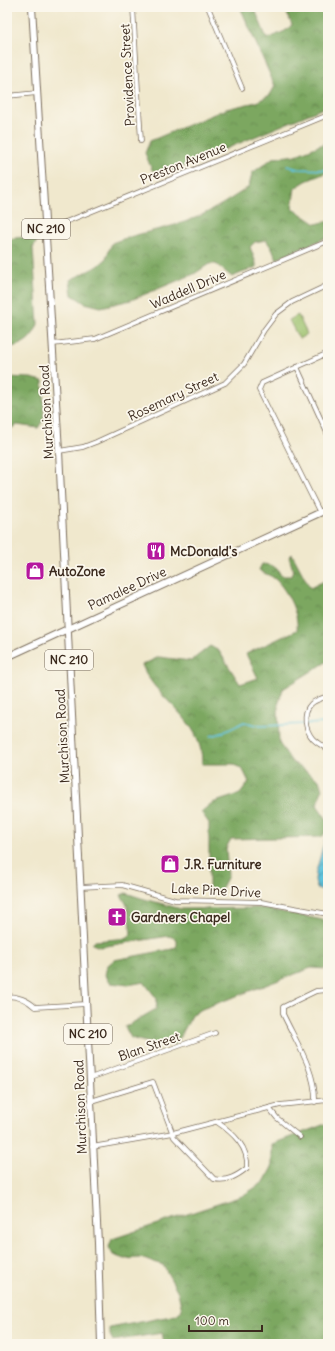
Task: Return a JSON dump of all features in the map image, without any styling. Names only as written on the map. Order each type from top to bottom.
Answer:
[{"type":"main road","name":"Murchison Road","points":[[32,7],[59,451],[90,1078],[92,1148],[98,1243],[101,1344]]},
{"type":"main road","name":"Pamalee Drive","points":[[7,657],[328,509]]},
{"type":"street","name":"Providence Street","points":[[133,7],[141,141]]},
{"type":"street","points":[[208,7],[242,88]]},
{"type":"street","points":[[7,96],[37,93]]},
{"type":"street","name":"Preston Avenue","points":[[46,230],[328,115]]},
{"type":"street","name":"Waddell Drive","points":[[53,344],[95,339],[328,241]]},
{"type":"street","name":"Rosemary Street","points":[[59,451],[83,447],[96,442],[225,383],[244,364],[264,330],[276,314],[292,302],[328,285]]},
{"type":"street","points":[[320,513],[259,390],[262,383],[328,353]]},
{"type":"street","points":[[296,367],[328,435]]},
{"type":"street","points":[[328,696],[311,704],[306,711],[305,720],[308,733],[314,740],[328,750]]},
{"type":"street","name":"Lake Pine Drive","points":[[80,887],[122,885],[175,900],[261,902],[328,914]]},
{"type":"street","points":[[316,1102],[315,1088],[310,1069],[283,1014],[283,1007],[316,991],[328,990]]},
{"type":"street","points":[[7,996],[16,996],[35,1007],[86,1004]]},
{"type":"street","name":"Blan Street","points":[[90,1078],[215,1033]]},
{"type":"street","points":[[91,1101],[153,1082],[173,1133],[179,1143],[214,1179],[222,1181],[239,1174],[247,1168],[248,1160],[244,1149],[232,1133],[217,1122]]},
{"type":"street","points":[[92,1148],[173,1133],[288,1104],[328,1100]]},
{"type":"street","points":[[270,1108],[277,1118],[300,1137]]},
{"type":"green space","points":[[240,7],[254,7],[267,39],[285,31],[292,25],[284,7],[328,7],[328,106],[166,174],[152,170],[145,153],[150,141],[226,109],[256,102],[270,95],[275,86]]},
{"type":"green space","points":[[328,142],[328,172],[306,181],[295,188],[292,208],[316,224],[328,221],[328,237],[277,259],[266,240],[255,242],[250,247],[256,267],[232,277],[216,264],[209,264],[194,274],[131,300],[101,307],[85,303],[72,295],[70,280],[98,266],[105,260],[112,243],[185,222],[202,215],[223,204],[249,187],[252,173],[273,158],[296,155]]},
{"type":"green space","points":[[31,236],[37,241],[33,248],[38,324],[36,330],[30,338],[18,345],[7,348],[7,239]]},
{"type":"green space","points":[[298,315],[307,334],[299,339],[289,320]]},
{"type":"green space","points":[[7,377],[31,378],[43,381],[44,419],[38,428],[17,425],[7,431]]},
{"type":"green space","points":[[292,554],[310,588],[328,579],[328,661],[283,689],[278,705],[279,743],[292,762],[319,780],[322,790],[317,805],[328,821],[328,830],[322,837],[231,839],[226,848],[228,876],[220,891],[209,895],[209,823],[201,812],[212,803],[240,794],[249,782],[243,770],[234,764],[202,764],[200,748],[195,734],[178,711],[157,689],[142,665],[159,657],[191,661],[210,646],[219,651],[240,684],[258,678],[246,654],[297,630],[294,610],[284,589],[273,578],[259,570],[262,564],[269,565],[276,568],[281,576],[291,576],[293,570],[289,557]]},
{"type":"green space","points":[[126,893],[181,909],[262,908],[328,921],[328,969],[311,968],[202,1009],[193,1014],[176,1044],[154,1043],[131,1038],[125,1027],[156,1009],[157,999],[144,982],[128,985],[111,983],[105,975],[107,966],[114,960],[172,949],[177,946],[177,939],[169,936],[100,947],[92,944],[95,941],[128,938],[131,934],[127,905],[121,895]]},
{"type":"green space","points":[[328,1123],[328,1344],[164,1344],[162,1333],[113,1341],[110,1335],[110,1328],[176,1315],[182,1310],[178,1292],[163,1265],[140,1258],[124,1259],[113,1255],[109,1247],[112,1239],[242,1196],[264,1182],[272,1167],[272,1144]]},
{"type":"water","points":[[328,838],[328,892],[317,888],[315,880],[325,839]]},
{"type":"waterway","points":[[287,166],[298,169],[328,170]]},
{"type":"waterway","points":[[211,736],[222,733],[244,722],[261,726],[328,723]]},
{"type":"place","name":"McDonald's","points":[[156,551]]},
{"type":"place","name":"AutoZone","points":[[35,571]]},
{"type":"place","name":"J.R. Furniture","points":[[170,864]]},
{"type":"place","name":"Gardners Chapel","points":[[117,917]]}]
